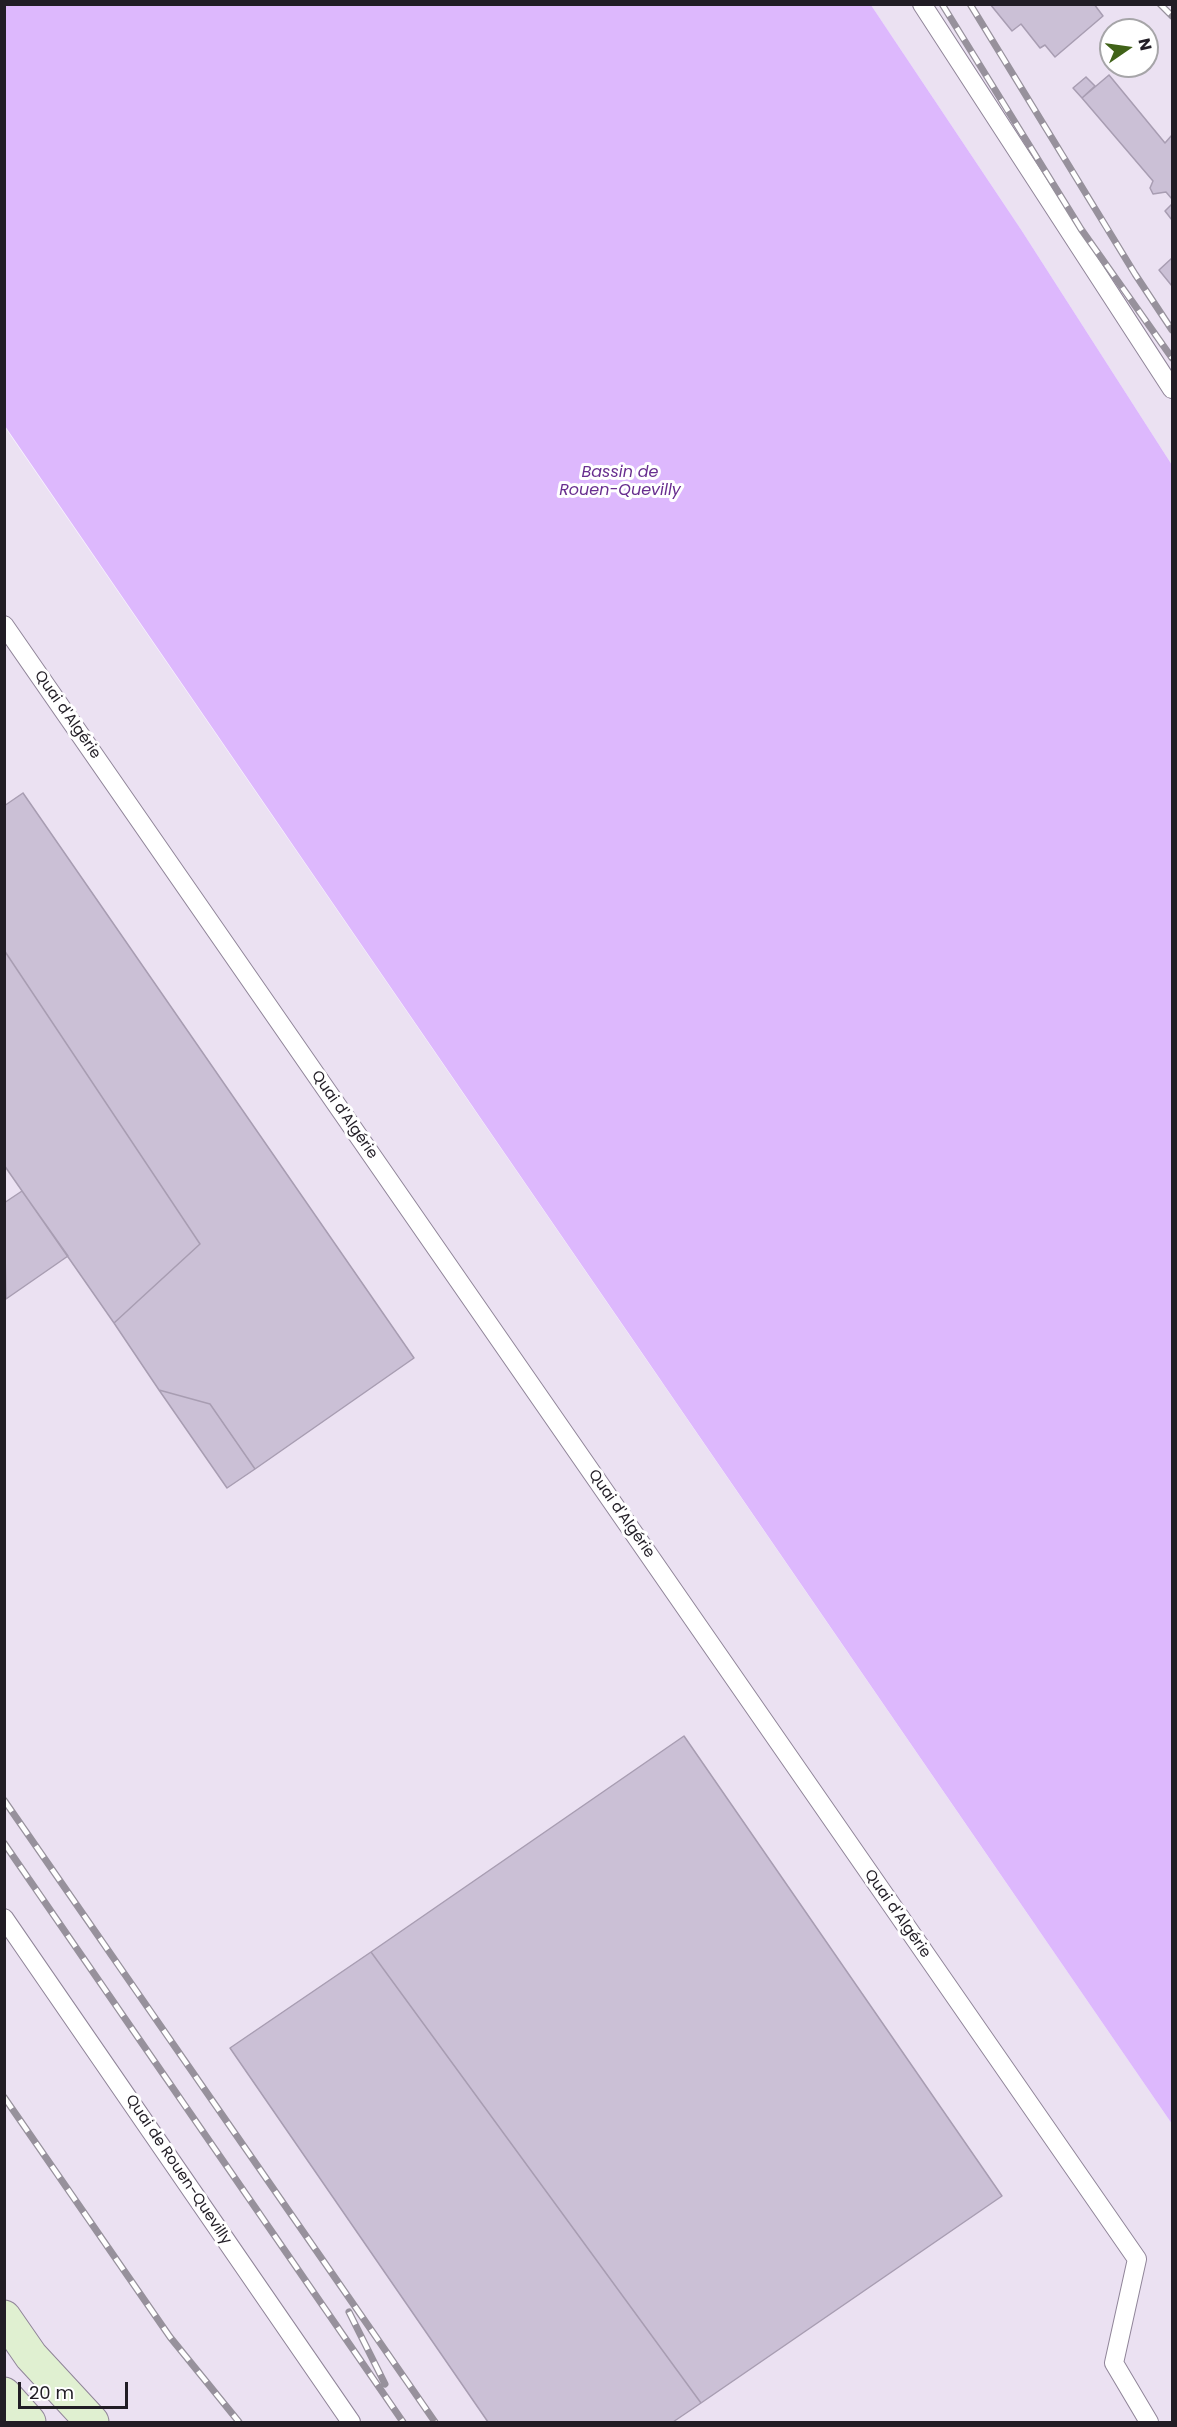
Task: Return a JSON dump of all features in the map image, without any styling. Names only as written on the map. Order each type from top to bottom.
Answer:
[{"type":"main road","points":[[4,2317],[31,2356],[92,2422]]},
{"type":"main road","points":[[4,2394],[29,2422]]},
{"type":"lane","points":[[922,4],[1173,389]]},
{"type":"lane","name":"Quai d'Algérie","points":[[4,625],[1137,2259],[1114,2363],[1149,2422]]},
{"type":"lane","name":"Quai de Rouen-Quevilly","points":[[4,1918],[351,2422]]},
{"type":"shaded area","points":[[871,5],[1172,5],[1172,465],[1022,231]]},
{"type":"shaded area","points":[[4,426],[1172,2124],[1172,2422],[5,2422]]},
{"type":"water","name":"Bassin de Rouen-Quevilly","points":[[4,5],[871,5],[1022,231],[1172,465],[1172,2124],[5,426]]},
{"type":"building","points":[[990,4],[1094,4],[1103,16],[1055,57],[1045,45],[1040,48],[1021,24],[1012,31]]},
{"type":"building","points":[[1086,77],[1095,86],[1082,98],[1073,88]]},
{"type":"building","points":[[1105,78],[1111,78],[1165,143],[1172,135],[1172,199],[1166,192],[1153,194],[1150,188],[1153,181],[1082,98]]},
{"type":"building","points":[[1172,204],[1172,220],[1165,211]]},
{"type":"building","points":[[1172,258],[1172,286],[1159,270]]},
{"type":"building","points":[[23,793],[414,1358],[255,1469],[210,1404],[159,1390],[114,1323],[200,1244],[4,950],[4,806]]},
{"type":"building","points":[[4,950],[200,1244],[114,1323],[4,1165]]},
{"type":"building","points":[[22,1191],[68,1256],[6,1299],[4,1203]]},
{"type":"building","points":[[159,1390],[210,1404],[255,1469],[227,1488]]},
{"type":"building","points":[[684,1736],[1002,2196],[701,2403],[371,1952]]},
{"type":"building","points":[[371,1952],[701,2403],[673,2422],[488,2422],[230,2048]]},
{"type":"railway","points":[[942,4],[1081,229],[1172,358]]},
{"type":"railway","points":[[970,4],[1135,274],[1172,330]]},
{"type":"railway","points":[[1160,4],[1172,16]]},
{"type":"railway","points":[[4,1800],[435,2422]]},
{"type":"railway","points":[[4,1843],[403,2422]]},
{"type":"railway","points":[[4,2097],[170,2337],[239,2422]]},
{"type":"railway","points":[[349,2312],[385,2384]]}]
